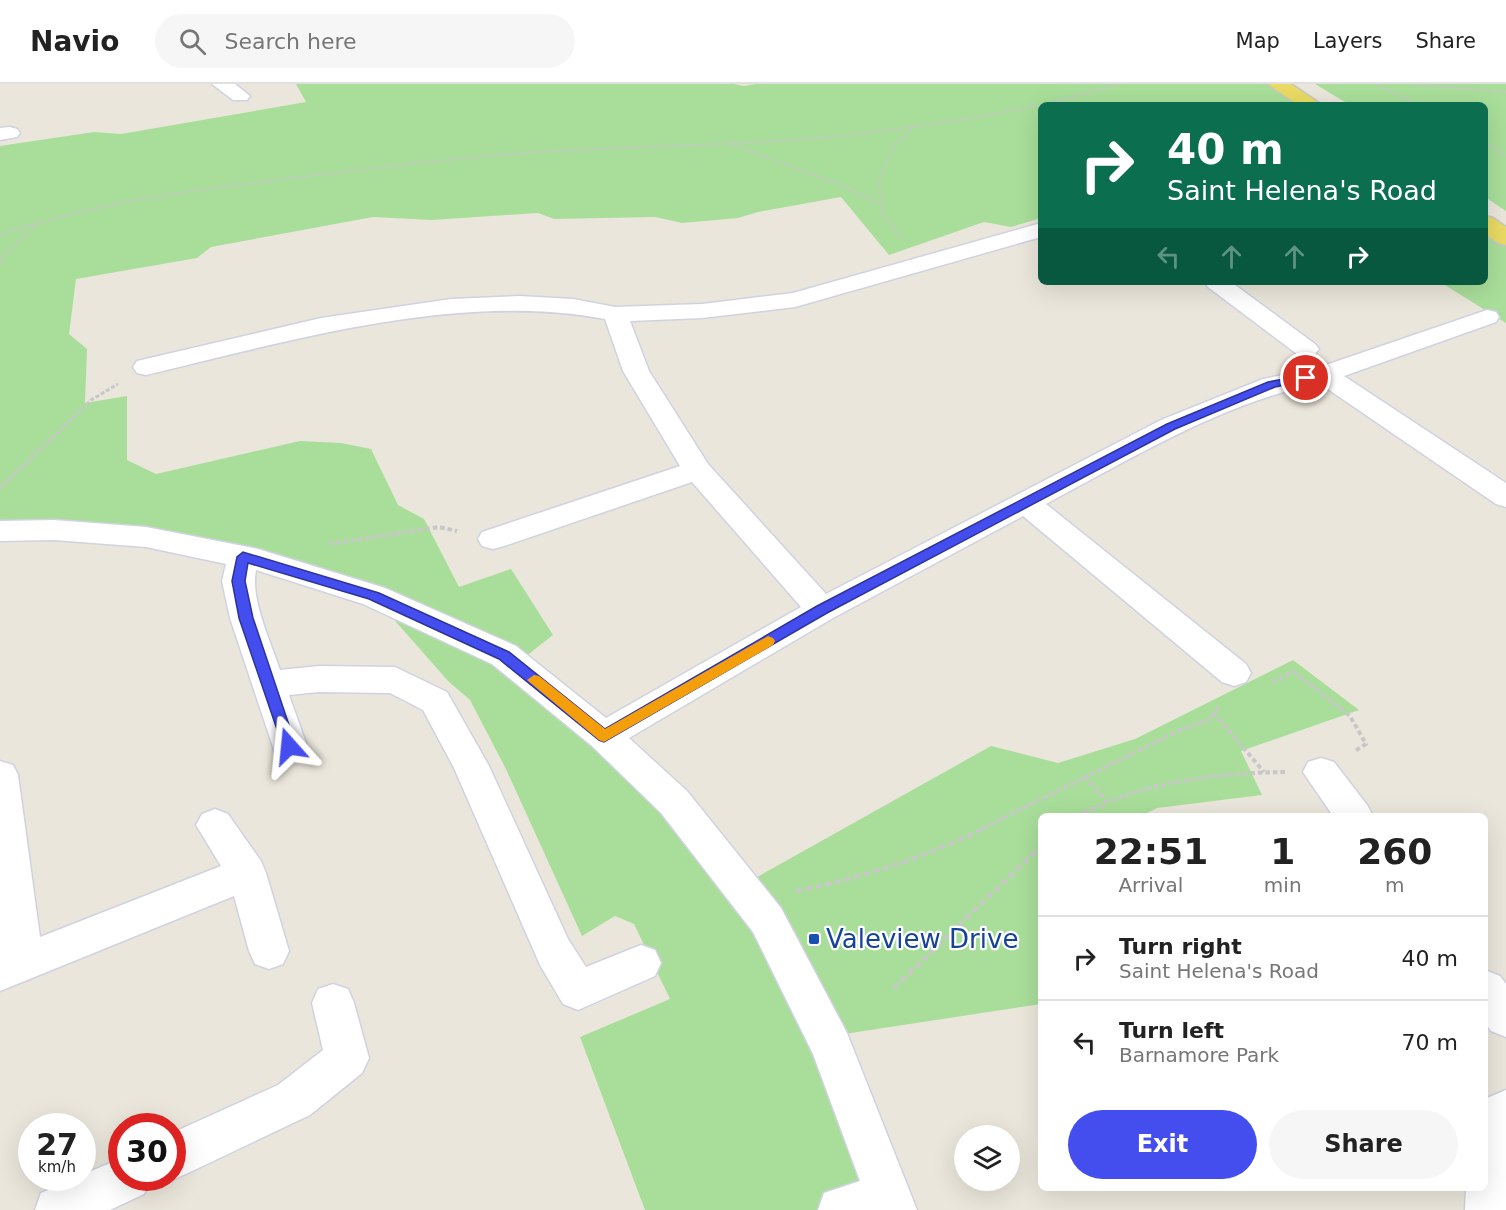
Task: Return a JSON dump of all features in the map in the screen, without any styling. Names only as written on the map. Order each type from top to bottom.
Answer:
[{"type":"main road","points":[[1278,84],[1307,102]]},
{"type":"main road","points":[[1488,225],[1506,238]]},
{"type":"street","points":[[222,84],[240,96]]},
{"type":"street","points":[[146,367],[321,326],[451,306],[519,303],[573,306],[615,314],[702,311],[795,300],[1038,231]]},
{"type":"street","points":[[1220,285],[1306,349]]},
{"type":"street","points":[[615,314],[636,371],[697,470],[822,610]]},
{"type":"street","points":[[604,736],[822,610],[1171,426],[1272,385],[1324,374],[1487,317]]},
{"type":"street","points":[[1324,374],[1506,497]]},
{"type":"street","points":[[494,539],[697,470]]},
{"type":"street","points":[[1025,502],[1234,672]]},
{"type":"street","points":[[0,531],[54,530],[146,537],[243,557],[374,596],[504,655],[604,736],[674,802],[767,920],[832,1047],[892,1203],[841,1210]]},
{"type":"street","points":[[243,557],[238,581],[246,618],[289,746]]},
{"type":"street","points":[[269,684],[320,679],[395,680],[435,701],[471,765],[554,952],[578,991],[642,963]]},
{"type":"street","points":[[1321,772],[1352,813]]},
{"type":"street","points":[[0,775],[12,967],[247,873]]},
{"type":"street","points":[[215,825],[247,873],[269,951]]},
{"type":"street","points":[[1488,993],[1506,1017]]},
{"type":"street","points":[[186,1150],[294,1100],[347,1058],[333,1004]]},
{"type":"street","points":[[1488,1210],[1490,1175],[1499,1116],[1506,1112]]},
{"type":"street","points":[[58,1210],[108,1187]]},
{"type":"path","points":[[1053,102],[1120,84]]},
{"type":"path","points":[[1377,84],[1412,102]]},
{"type":"path","points":[[1410,84],[1506,92]]},
{"type":"path","points":[[0,235],[41,221],[109,204],[227,186],[395,165],[526,153],[826,137],[956,122],[1038,106]]},
{"type":"path","points":[[915,126],[893,147],[879,181],[882,213],[921,264]]},
{"type":"path","points":[[729,143],[841,185],[881,204]]},
{"type":"path","points":[[1488,145],[1506,156]]},
{"type":"path","points":[[0,263],[7,252],[41,221]]},
{"type":"path","points":[[0,489],[91,400],[146,367]]},
{"type":"path","points":[[327,545],[440,527],[494,539]]},
{"type":"path","points":[[1082,813],[1106,800],[1167,784],[1238,772],[1321,772],[1366,744],[1350,716],[1294,672],[1263,686]]},
{"type":"path","points":[[752,902],[826,885],[946,847],[1180,730],[1209,720],[1221,703]]},
{"type":"path","points":[[1214,713],[1264,772]]},
{"type":"path","points":[[1085,777],[1106,800]]},
{"type":"path","points":[[894,988],[1038,849]]},
{"type":"green space","points":[[296,84],[734,84],[744,86],[756,84],[1277,84],[1306,102],[1038,102],[1038,219],[1011,227],[984,222],[889,255],[841,197],[758,212],[738,218],[682,223],[655,217],[554,219],[538,213],[432,220],[373,217],[211,247],[197,258],[76,279],[69,334],[87,349],[85,403],[127,396],[127,460],[156,474],[300,441],[341,443],[371,449],[398,505],[424,519],[459,587],[511,569],[553,635],[516,664],[256,558],[0,530],[0,146],[94,132],[121,134],[306,102]]},
{"type":"green space","points":[[1315,84],[1506,84],[1506,211],[1488,199],[1488,102],[1345,102]]},
{"type":"green space","points":[[1488,226],[1506,238],[1506,323],[1445,285],[1488,285]]},
{"type":"green space","points":[[375,598],[503,656],[739,886],[891,1210],[645,1210],[580,1037],[670,999],[634,924],[615,916],[582,936],[506,769],[470,700],[448,681]]},
{"type":"green space","points":[[1293,660],[1359,710],[1241,751],[1262,795],[1157,808],[1147,813],[1038,813],[1038,1004],[831,1036],[743,885],[991,746],[1058,763],[1135,739]]},
{"type":"slow traffic","points":[[534,680],[604,736],[768,641]]},
{"type":"place","name":"Valeview Drive","points":[[814,939]]},
{"type":"route","points":[[289,746],[246,618],[238,581],[243,557],[374,596],[504,655],[604,736],[822,610],[1078,473],[1171,426],[1272,385],[1306,378]]}]
